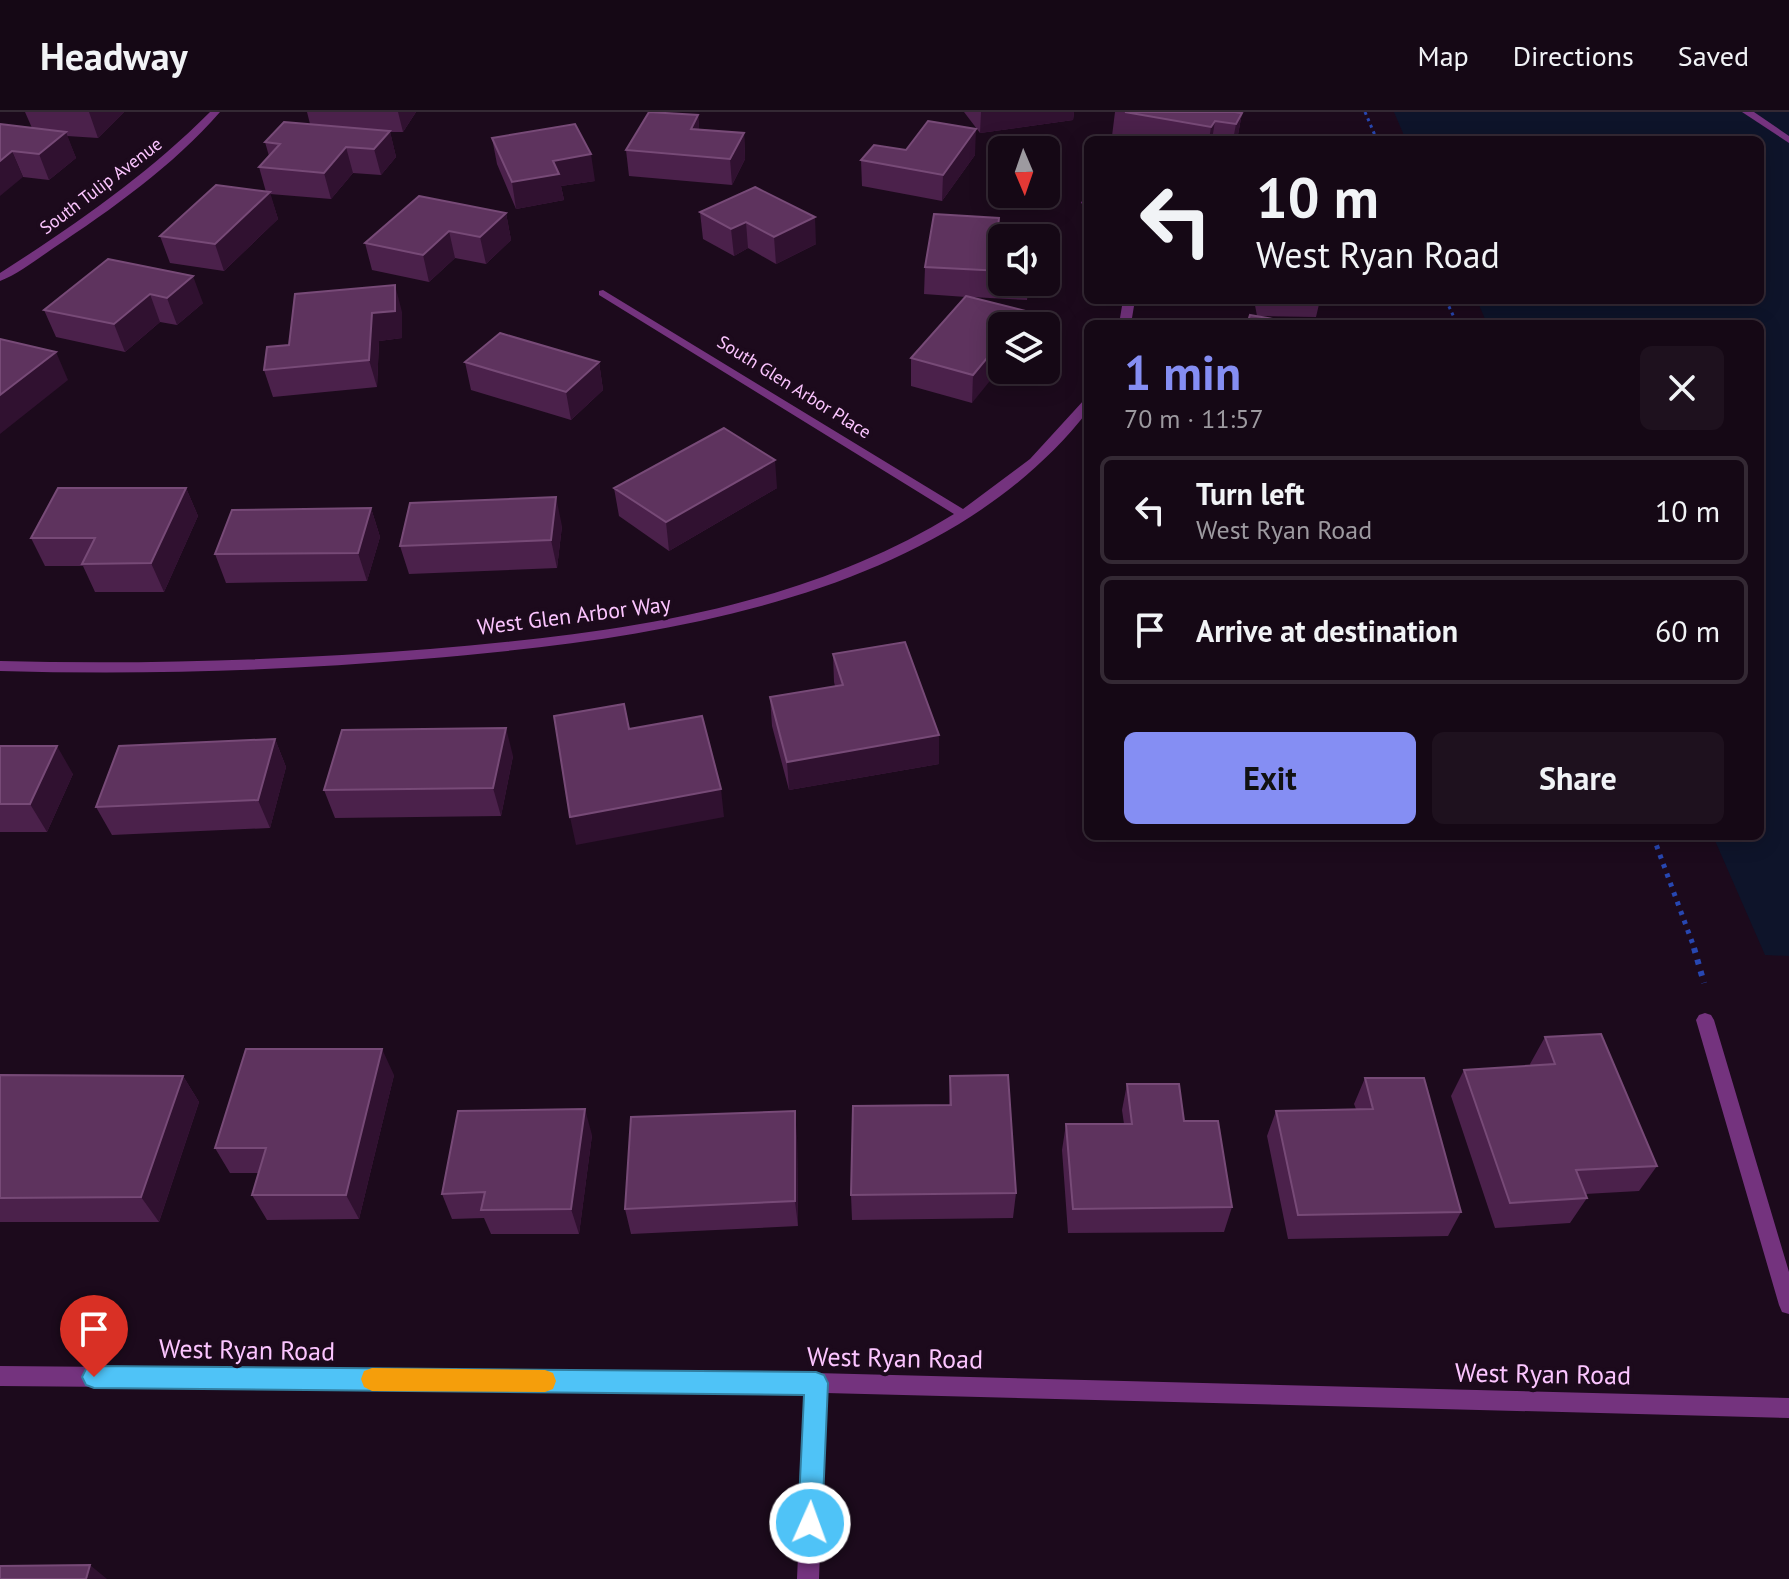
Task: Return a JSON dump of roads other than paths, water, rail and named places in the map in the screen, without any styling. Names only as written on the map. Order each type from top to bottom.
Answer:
[{"type":"street","name":"South Tulip Avenue","points":[[0,278],[70,233],[153,171],[215,112]]},
{"type":"street","points":[[1747,112],[1789,140]]},
{"type":"street","name":"South Glen Arbor Place","points":[[603,293],[964,515]]},
{"type":"street","name":"West Glen Arbor Way","points":[[0,666],[163,669],[313,663],[540,645],[638,632],[704,619],[834,579],[876,562],[964,515],[1056,441],[1084,408]]},
{"type":"street","points":[[1705,1020],[1789,1305]]},
{"type":"street","name":"West Ryan Road","points":[[0,1376],[816,1383],[1789,1408]]},
{"type":"street","points":[[808,1579],[816,1383]]}]
